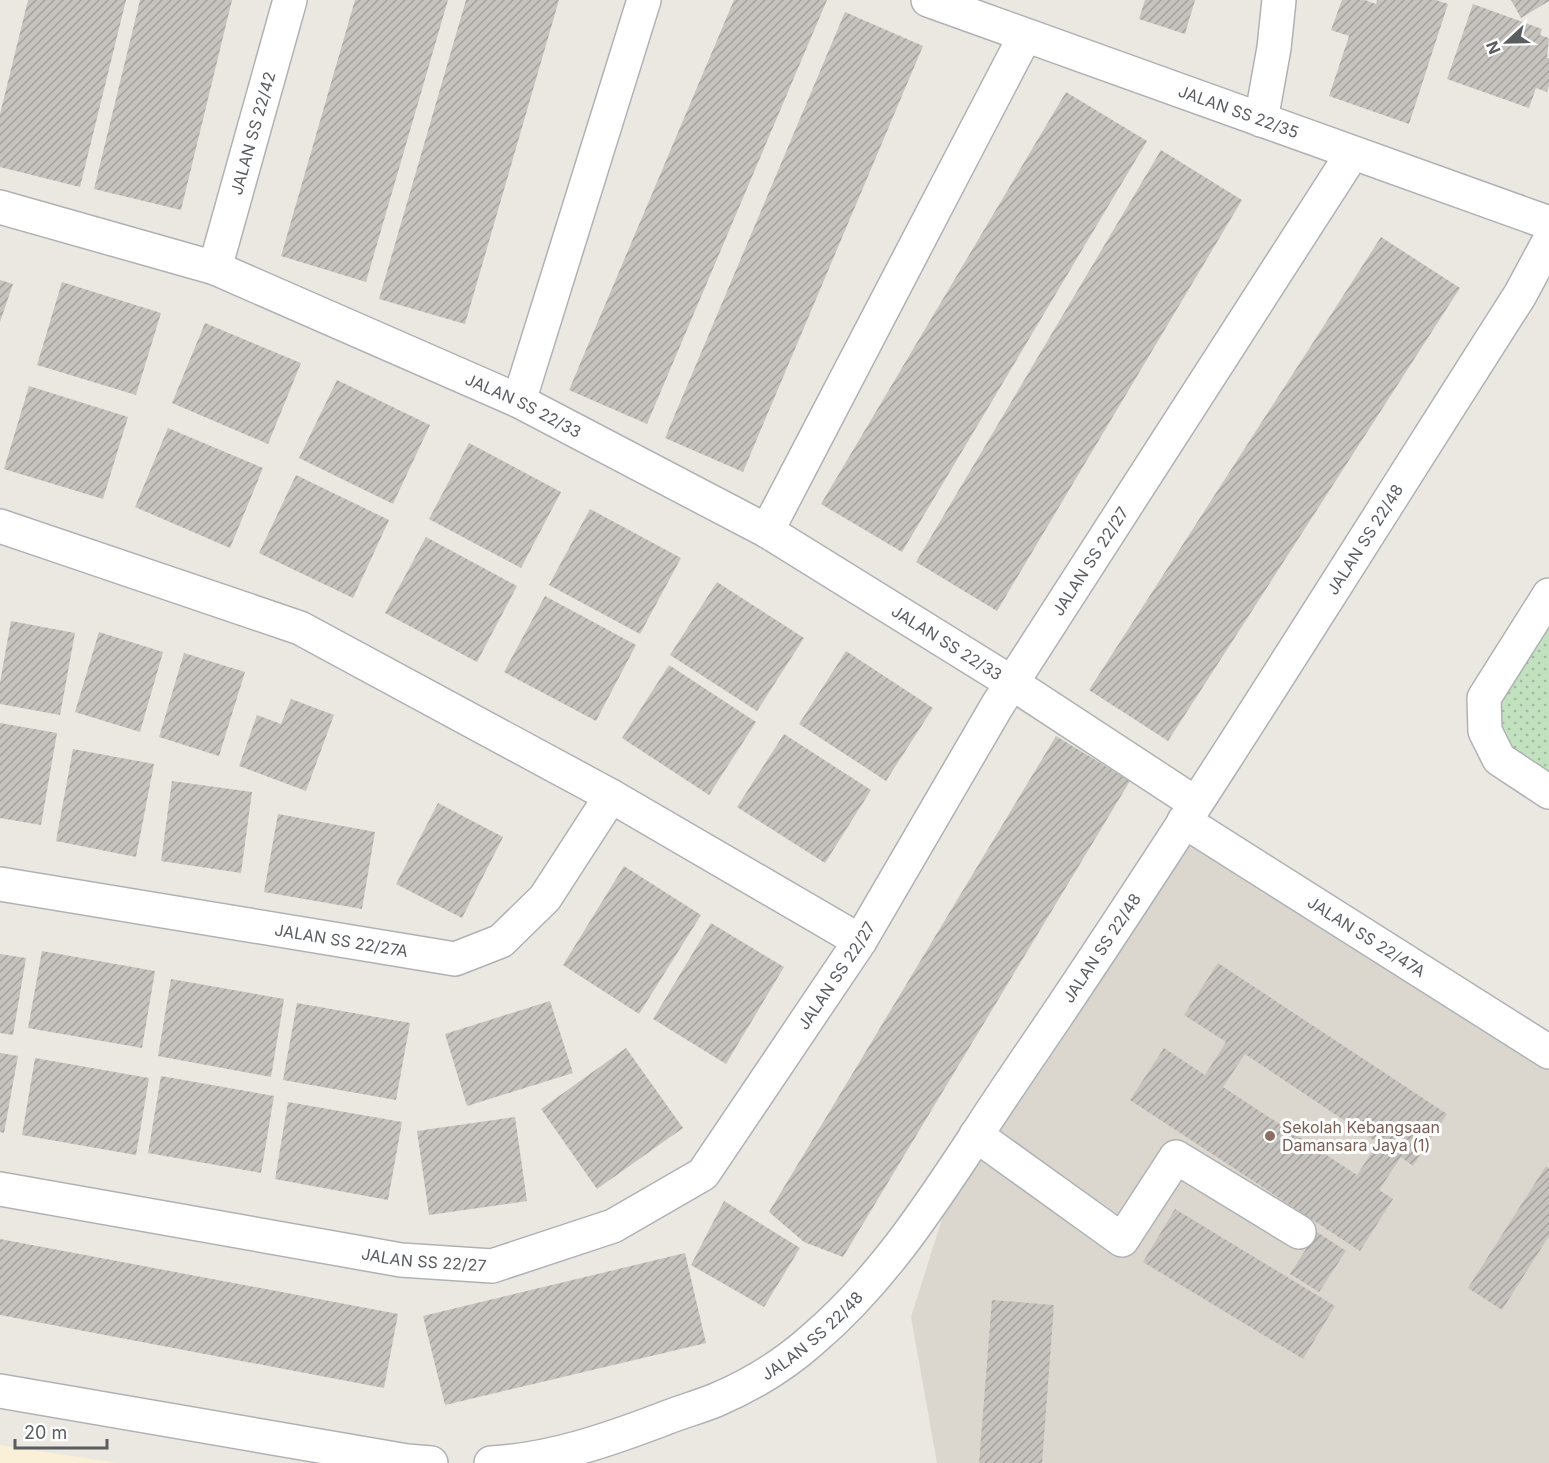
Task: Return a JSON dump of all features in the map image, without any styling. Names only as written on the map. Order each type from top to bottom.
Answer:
[{"type":"street","name":"JALAN SS 22/42","points":[[215,268],[290,0]]},
{"type":"street","points":[[519,401],[644,0]]},
{"type":"street","name":"JALAN SS 22/35","points":[[928,0],[1549,223]]},
{"type":"street","points":[[1261,120],[1274,48],[1279,0]]},
{"type":"street","points":[[767,531],[1025,36]]},
{"type":"street","name":"JALAN SS 22/27","points":[[0,1188],[401,1260],[492,1266],[613,1226],[703,1174],[860,941],[1012,682],[1352,154]]},
{"type":"street","name":"JALAN SS 22/33","points":[[0,207],[215,268],[519,401],[767,531],[1012,682],[1190,812]]},
{"type":"street","name":"JALAN SS 22/48","points":[[491,1463],[509,1462],[571,1450],[715,1400],[764,1376],[808,1344],[850,1308],[896,1252],[934,1200],[1150,877],[1521,295],[1549,241]]},
{"type":"street","points":[[0,526],[300,628],[611,796],[860,941]]},
{"type":"street","points":[[1549,595],[1484,698],[1485,731],[1499,759],[1549,792]]},
{"type":"street","name":"JALAN SS 22/27A","points":[[0,884],[454,959],[501,941],[545,898],[611,796]]},
{"type":"street","name":"JALAN SS 22/47A","points":[[1190,812],[1549,1052]]},
{"type":"street","points":[[976,1135],[1122,1240],[1176,1156],[1299,1232]]},
{"type":"street","points":[[0,1391],[328,1455],[415,1462]]},
{"type":"shaded area","name":"Sekolah Kebangsaan Damansara Jaya (1)","points":[[1202,827],[1549,1071],[1549,1463],[937,1463],[911,1317],[948,1200]]},
{"type":"shaded area","points":[[0,1445],[118,1463],[0,1463]]},
{"type":"green space","points":[[1549,601],[1549,777],[1509,750],[1492,692]]},
{"type":"building","points":[[28,0],[126,0],[80,187],[0,167],[0,114]]},
{"type":"building","points":[[140,0],[232,0],[181,210],[94,189]]},
{"type":"building","points":[[355,0],[448,0],[366,282],[281,256]]},
{"type":"building","points":[[466,0],[559,0],[465,324],[379,299]]},
{"type":"building","points":[[734,0],[827,0],[647,424],[569,390]]},
{"type":"building","points":[[1145,0],[1195,0],[1185,34],[1139,19]]},
{"type":"building","points":[[1342,0],[1365,0],[1376,4],[1377,0],[1436,0],[1448,4],[1409,124],[1329,96],[1349,36],[1331,30]]},
{"type":"building","points":[[1511,0],[1549,0],[1549,1],[1521,18]]},
{"type":"building","points":[[1473,4],[1542,29],[1540,35],[1549,38],[1547,92],[1536,88],[1529,108],[1447,79]]},
{"type":"building","points":[[845,12],[923,46],[743,472],[665,438]]},
{"type":"building","points":[[1066,92],[1147,141],[902,552],[821,504]]},
{"type":"building","points":[[1161,150],[1242,200],[997,611],[916,562]]},
{"type":"building","points":[[1381,237],[1460,288],[1168,741],[1089,690]]},
{"type":"building","points":[[0,280],[13,284],[0,322]]},
{"type":"building","points":[[62,282],[161,313],[136,395],[37,365]]},
{"type":"building","points":[[205,323],[301,363],[268,444],[172,403]]},
{"type":"building","points":[[337,380],[430,425],[393,504],[299,458]]},
{"type":"building","points":[[29,386],[128,417],[103,499],[4,469]]},
{"type":"building","points":[[168,428],[263,468],[230,548],[135,507]]},
{"type":"building","points":[[469,443],[561,492],[521,568],[429,519]]},
{"type":"building","points":[[296,475],[389,520],[353,598],[259,553]]},
{"type":"building","points":[[590,509],[681,558],[640,634],[549,585]]},
{"type":"building","points":[[426,537],[517,586],[477,662],[385,613]]},
{"type":"building","points":[[717,582],[804,638],[757,711],[670,655]]},
{"type":"building","points":[[545,596],[636,645],[596,721],[504,672]]},
{"type":"building","points":[[11,621],[75,633],[60,715],[0,704],[0,683]]},
{"type":"building","points":[[99,632],[163,652],[140,732],[75,712]]},
{"type":"building","points":[[846,651],[933,708],[886,781],[799,724]]},
{"type":"building","points":[[184,653],[245,672],[219,756],[159,737]]},
{"type":"building","points":[[669,665],[756,722],[709,795],[622,738]]},
{"type":"building","points":[[291,699],[334,715],[306,791],[239,766],[257,715],[281,724]]},
{"type":"building","points":[[0,723],[57,733],[41,825],[0,818]]},
{"type":"building","points":[[784,734],[871,790],[825,863],[737,807]]},
{"type":"building","points":[[1056,736],[1130,781],[843,1257],[804,1242],[769,1212]]},
{"type":"building","points":[[73,749],[154,764],[136,857],[56,841]]},
{"type":"building","points":[[172,781],[252,792],[241,873],[161,861]]},
{"type":"building","points":[[438,803],[503,837],[462,918],[396,884]]},
{"type":"building","points":[[278,814],[375,832],[362,909],[264,892]]},
{"type":"building","points":[[624,866],[701,915],[639,1014],[563,965]]},
{"type":"building","points":[[711,923],[784,967],[726,1064],[653,1019]]},
{"type":"building","points":[[42,951],[155,971],[142,1048],[28,1028]]},
{"type":"building","points":[[0,954],[26,958],[13,1035],[0,1033]]},
{"type":"building","points":[[1218,963],[1447,1114],[1413,1166],[1401,1157],[1379,1190],[1393,1199],[1360,1251],[1130,1100],[1164,1048],[1205,1075],[1226,1042],[1184,1015]],"holes":[[[1245,1054],[1378,1143],[1357,1175],[1223,1087]]]},
{"type":"building","points":[[171,979],[284,999],[271,1077],[158,1056]]},
{"type":"building","points":[[550,1001],[573,1073],[467,1106],[445,1034]]},
{"type":"building","points":[[297,1003],[410,1023],[396,1100],[283,1080]]},
{"type":"building","points":[[626,1048],[683,1128],[597,1189],[541,1109]]},
{"type":"building","points":[[0,1053],[18,1056],[4,1133],[0,1132]]},
{"type":"building","points":[[35,1058],[149,1078],[136,1155],[22,1135]]},
{"type":"building","points":[[161,1076],[274,1096],[261,1173],[148,1153]]},
{"type":"building","points":[[288,1102],[402,1122],[388,1200],[275,1179]]},
{"type":"building","points":[[515,1117],[527,1201],[429,1215],[417,1131]]},
{"type":"building","points":[[1546,1166],[1549,1168],[1549,1236],[1502,1310],[1468,1288]]},
{"type":"building","points":[[724,1201],[800,1248],[764,1307],[691,1265]]},
{"type":"building","points":[[1175,1209],[1335,1306],[1303,1359],[1143,1262]]},
{"type":"building","points":[[1317,1232],[1346,1251],[1319,1292],[1290,1274]]},
{"type":"building","points":[[0,1239],[398,1314],[384,1388],[0,1315]]},
{"type":"building","points":[[685,1253],[706,1343],[445,1405],[423,1316]]},
{"type":"building","points":[[992,1300],[1054,1305],[1042,1463],[979,1463]]},
{"type":"place","name":"Sekolah Kebangsaan Damansara Jaya (1)","points":[[1270,1136]]}]
